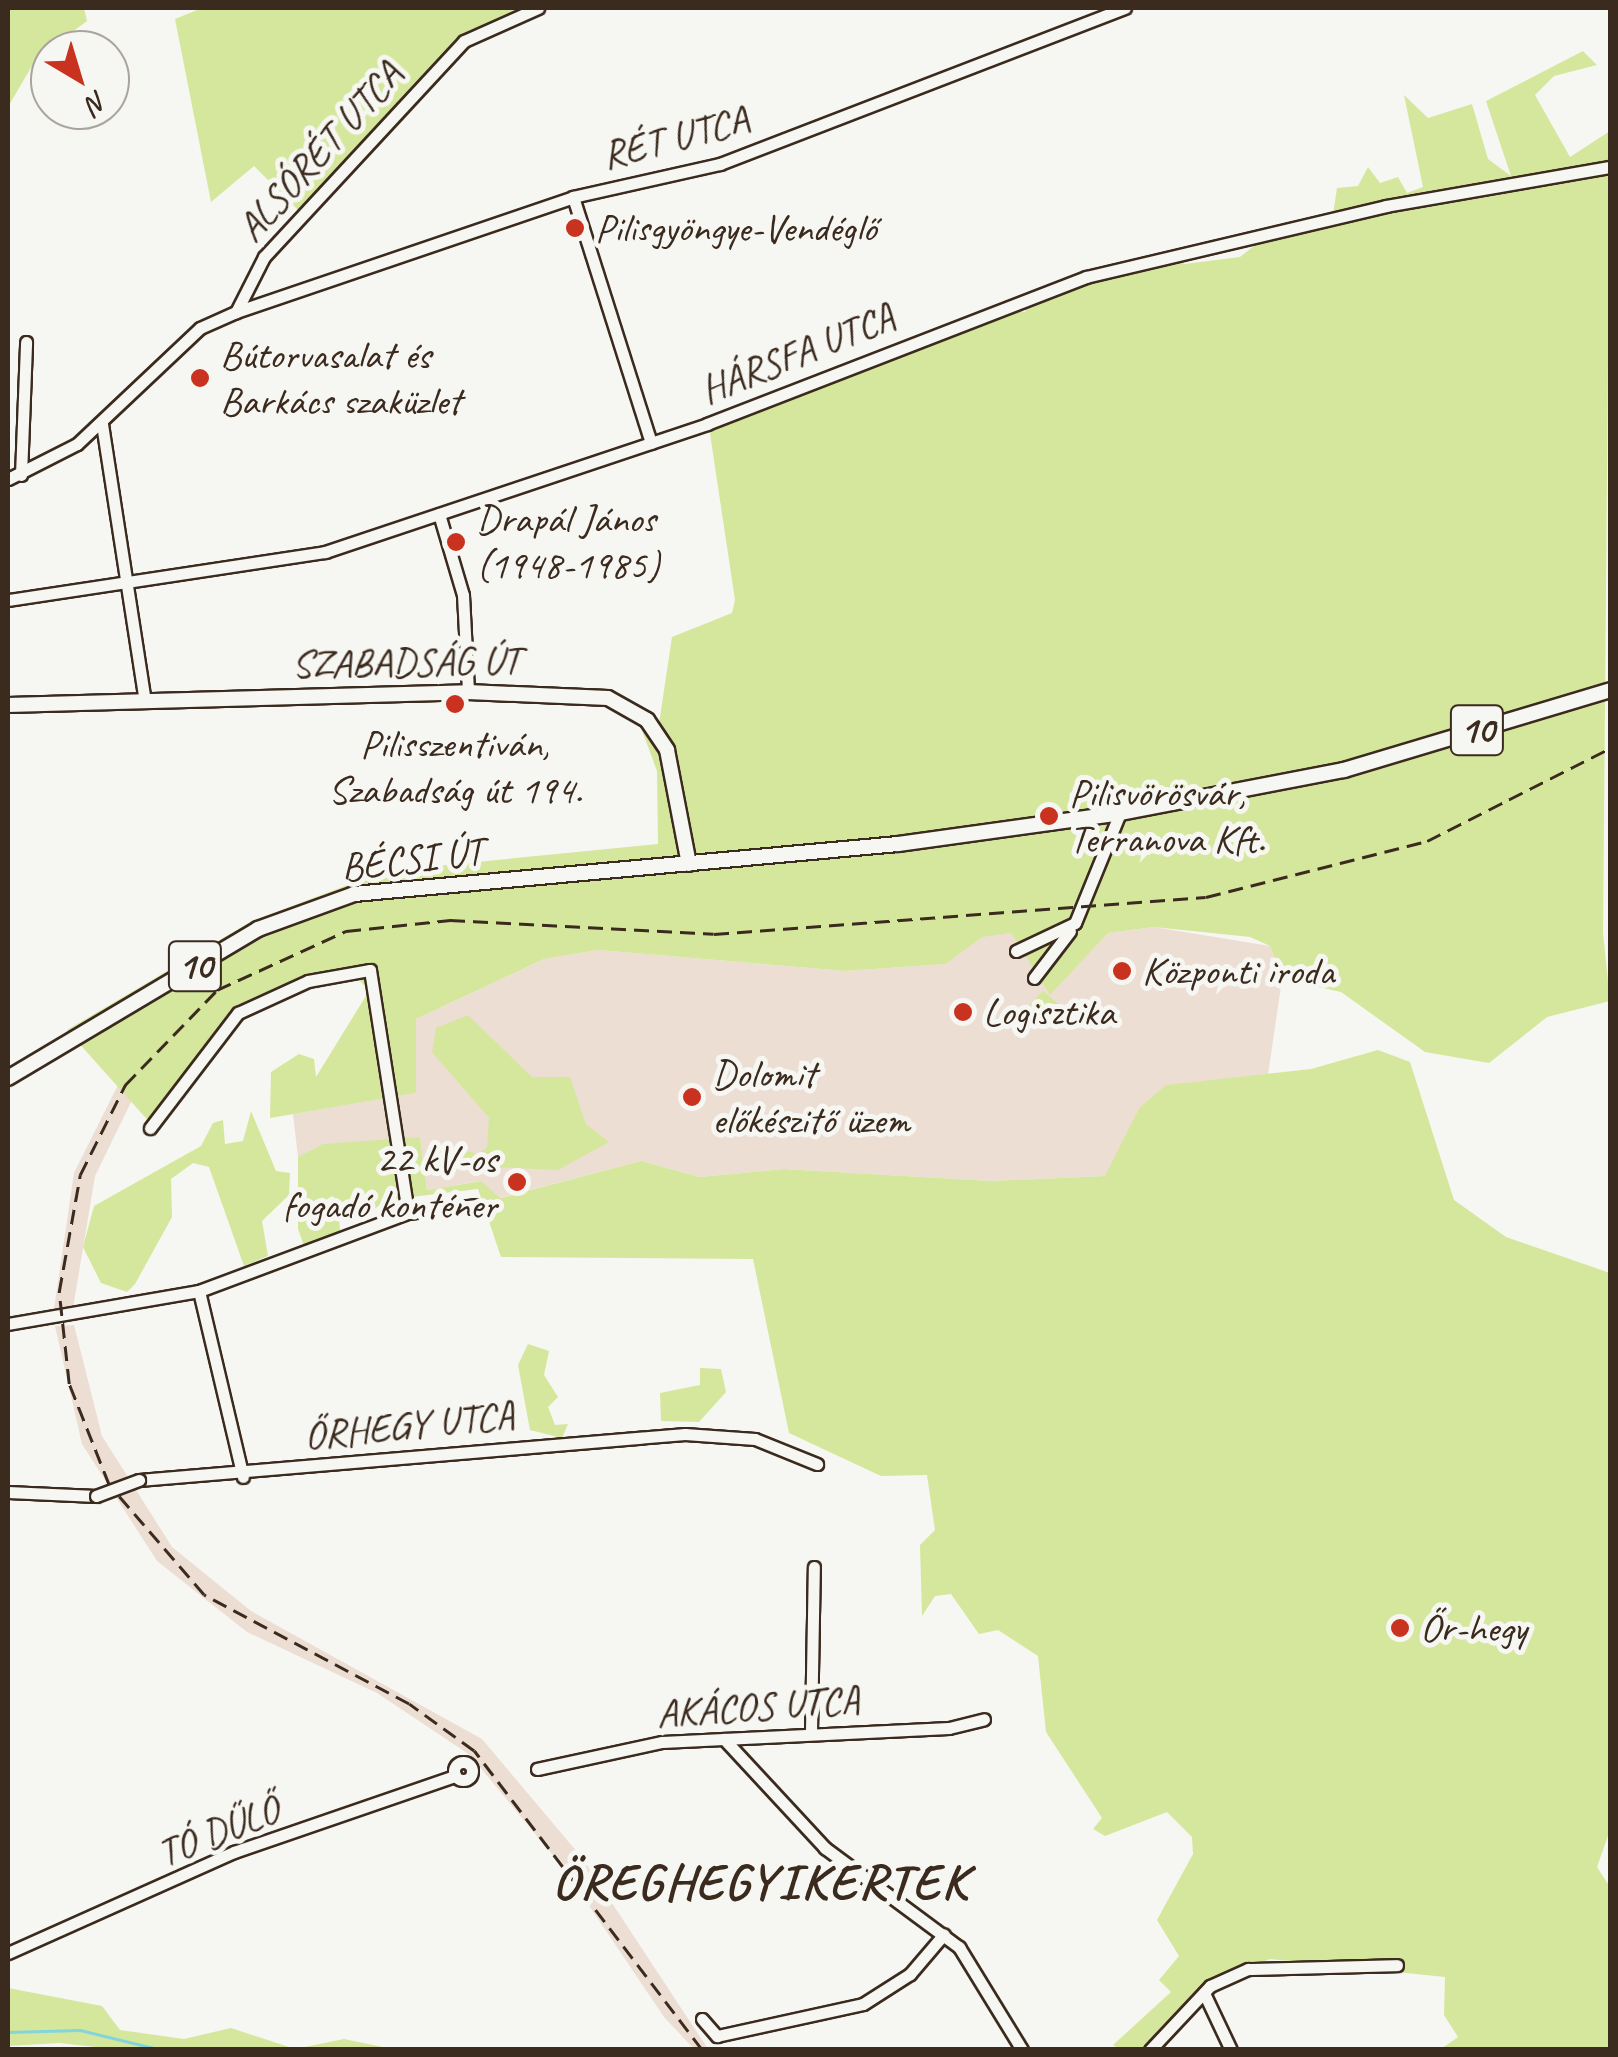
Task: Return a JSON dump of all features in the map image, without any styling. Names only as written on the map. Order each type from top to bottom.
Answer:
[{"type":"main road","name":"10","points":[[689,864],[1120,813],[1344,770],[1610,690]]},
{"type":"main road","name":"SZABADSÁG ÚT","points":[[8,706],[468,692],[585,693],[647,720],[678,782],[689,864]]},
{"type":"main road","name":"BÉCSI ÚT","points":[[8,1078],[241,939],[324,903],[433,882],[689,864]]},
{"type":"street","name":"ALSÓRÉT UTCA","points":[[236,312],[250,278],[464,41],[538,8]]},
{"type":"street","name":"RÉT UTCA","points":[[8,479],[48,462],[102,424],[200,328],[236,312],[573,198],[720,164],[1120,8]]},
{"type":"street","name":"HÁRSFA UTCA","points":[[8,600],[325,552],[651,443],[1134,263],[1610,167]]},
{"type":"street","points":[[573,198],[651,443]]},
{"type":"street","points":[[21,474],[26,342]]},
{"type":"street","points":[[102,424],[144,702]]},
{"type":"street","points":[[439,514],[464,594],[468,692]]},
{"type":"street","points":[[1034,978],[1075,924],[1104,841],[1120,813]]},
{"type":"street","points":[[1088,818],[1104,841]]},
{"type":"street","points":[[1016,952],[1075,924]]},
{"type":"street","points":[[150,1128],[238,1013],[308,981],[370,970],[408,1214]]},
{"type":"street","points":[[8,1324],[78,1316],[199,1292],[408,1214],[477,1205]]},
{"type":"street","points":[[199,1292],[242,1477]]},
{"type":"street","name":"ŐRHEGY UTCA","points":[[8,1492],[96,1496],[138,1480],[242,1477],[686,1434],[754,1439],[817,1464]]},
{"type":"street","points":[[811,1731],[814,1567]]},
{"type":"street","name":"AKÁCOS UTCA","points":[[538,1769],[662,1742],[811,1731],[949,1728],[984,1718]]},
{"type":"street","points":[[724,1739],[826,1848],[944,1934],[984,1975],[1022,2050]]},
{"type":"street","name":"TÓ DŰLŐ","points":[[8,1953],[234,1852],[455,1776]]},
{"type":"street","points":[[702,2018],[716,2036],[863,2004],[910,1974],[944,1934]]},
{"type":"street","points":[[1150,2050],[1204,1993],[1268,1965],[1397,1965]]},
{"type":"street","points":[[1204,1993],[1231,2050]]},
{"type":"shaded area","points":[[1046,907],[1047,923],[1024,928],[676,949],[419,935],[298,962],[203,1018],[136,1092],[95,1176],[73,1308],[54,1309],[74,1173],[119,1083],[190,1004],[317,933],[416,915],[679,929]]},
{"type":"shaded area","points":[[1154,927],[1270,946],[1282,979],[1268,1075],[1166,1086],[1139,1108],[1106,1176],[991,1181],[784,1169],[700,1177],[641,1161],[499,1198],[480,1181],[427,1190],[420,1137],[298,1157],[293,1114],[415,1093],[416,1019],[544,959],[598,950],[845,971],[946,964],[982,936],[1011,933],[1050,994],[1108,933]]},
{"type":"shaded area","points":[[74,1325],[102,1436],[172,1547],[251,1611],[482,1739],[583,1859],[708,2049],[694,2049],[664,2017],[565,1870],[470,1755],[377,1693],[247,1632],[157,1561],[82,1444],[55,1326]]},
{"type":"green space","points":[[8,8],[84,8],[87,21],[75,30],[30,30],[30,69],[8,107]]},
{"type":"green space","points":[[202,8],[525,8],[457,37],[300,212],[254,166],[211,202],[175,19]]},
{"type":"green space","points":[[1583,51],[1597,65],[1554,76],[1535,95],[1570,157],[1610,131],[1603,933],[1610,1001],[1547,1017],[1489,1063],[1425,1052],[1341,992],[1282,979],[1270,946],[1250,937],[1154,927],[1108,933],[1050,995],[1011,933],[982,937],[946,964],[845,971],[598,950],[544,959],[416,1019],[416,1093],[270,1118],[271,1072],[299,1054],[314,1059],[316,1077],[369,991],[354,974],[295,993],[238,1021],[153,1126],[67,1030],[252,921],[385,871],[658,844],[657,771],[640,725],[657,737],[672,637],[732,613],[735,600],[709,427],[1003,310],[1025,312],[1031,297],[1170,255],[1184,264],[1240,257],[1268,235],[1332,221],[1337,188],[1358,186],[1368,167],[1380,183],[1398,177],[1407,193],[1423,187],[1404,95],[1428,118],[1472,104],[1488,159],[1511,176],[1486,101]]},
{"type":"green space","points":[[1043,991],[1067,1011],[1065,1020],[1020,1014]]},
{"type":"green space","points":[[468,1015],[532,1077],[570,1077],[586,1124],[609,1142],[558,1170],[449,1165],[436,1155],[438,1143],[478,1154],[487,1147],[489,1118],[432,1052],[436,1028]]},
{"type":"green space","points":[[1378,1050],[1410,1062],[1454,1200],[1506,1237],[1610,1273],[1610,1830],[1597,1867],[1610,1887],[1610,2049],[1441,2049],[1458,2037],[1444,2015],[1445,1977],[1270,1959],[1208,1983],[1144,2049],[1119,2049],[1113,2045],[1171,1992],[1159,1980],[1179,1956],[1157,1920],[1193,1854],[1192,1837],[1167,1812],[1105,1836],[1093,1829],[1102,1818],[1046,1732],[1038,1656],[998,1630],[979,1634],[951,1594],[935,1596],[922,1616],[920,1545],[935,1530],[927,1475],[881,1476],[789,1433],[753,1259],[501,1257],[478,1189],[386,1200],[362,1219],[332,1196],[318,1206],[339,1216],[340,1232],[304,1246],[298,1229],[298,1157],[323,1144],[420,1137],[427,1190],[481,1181],[500,1198],[641,1161],[700,1177],[784,1169],[991,1181],[1105,1176],[1139,1108],[1166,1085],[1311,1069]]},
{"type":"green space","points":[[251,1111],[276,1171],[290,1173],[289,1195],[262,1221],[268,1256],[244,1266],[209,1167],[193,1163],[171,1179],[172,1217],[135,1284],[127,1292],[101,1283],[83,1247],[94,1206],[201,1146],[213,1123],[223,1120],[225,1144],[243,1141]]},
{"type":"green space","points":[[528,1344],[549,1351],[544,1375],[558,1397],[548,1407],[555,1425],[568,1424],[562,1438],[530,1430],[518,1365]]},
{"type":"green space","points":[[700,1368],[721,1369],[726,1392],[699,1422],[661,1421],[660,1393],[700,1385]]},
{"type":"green space","points":[[8,1988],[102,2006],[120,2030],[184,2039],[231,2028],[295,2049],[344,2039],[392,2049],[124,2050],[59,2043],[8,2046]]},
{"type":"waterway","points":[[8,2032],[80,2030],[162,2050]]},
{"type":"railway","points":[[702,2050],[474,1751],[409,1704],[204,1595],[109,1485],[69,1384],[59,1292],[80,1175],[125,1085],[217,990],[346,931],[450,920],[714,934],[1206,897],[1427,841],[1610,748]]},
{"type":"place","name":"Pilisgyöngye-Vendéglő","points":[[575,228]]},
{"type":"place","name":"Bútorvasalat és Barkács szaküzlet","points":[[200,378]]},
{"type":"place","name":"Drapál János (1948-1985)","points":[[456,542]]},
{"type":"place","name":"Pilisszentiván, Szabadság út 194.","points":[[455,704]]},
{"type":"place","name":"Pilisvörösvár, Terranova Kft.","points":[[1049,816]]},
{"type":"place","name":"Központi iroda","points":[[1122,971]]},
{"type":"place","name":"Logisztika","points":[[963,1012]]},
{"type":"place","name":"Dolomit előkészitő üzem","points":[[692,1097]]},
{"type":"place","name":"22 kV-os fogadó konténer","points":[[517,1182]]},
{"type":"place","name":"Őr-hegy","points":[[1400,1628]]},
{"type":"district","name":"ÖREGHEGYIKERTEK","points":[[761,1882]]}]
